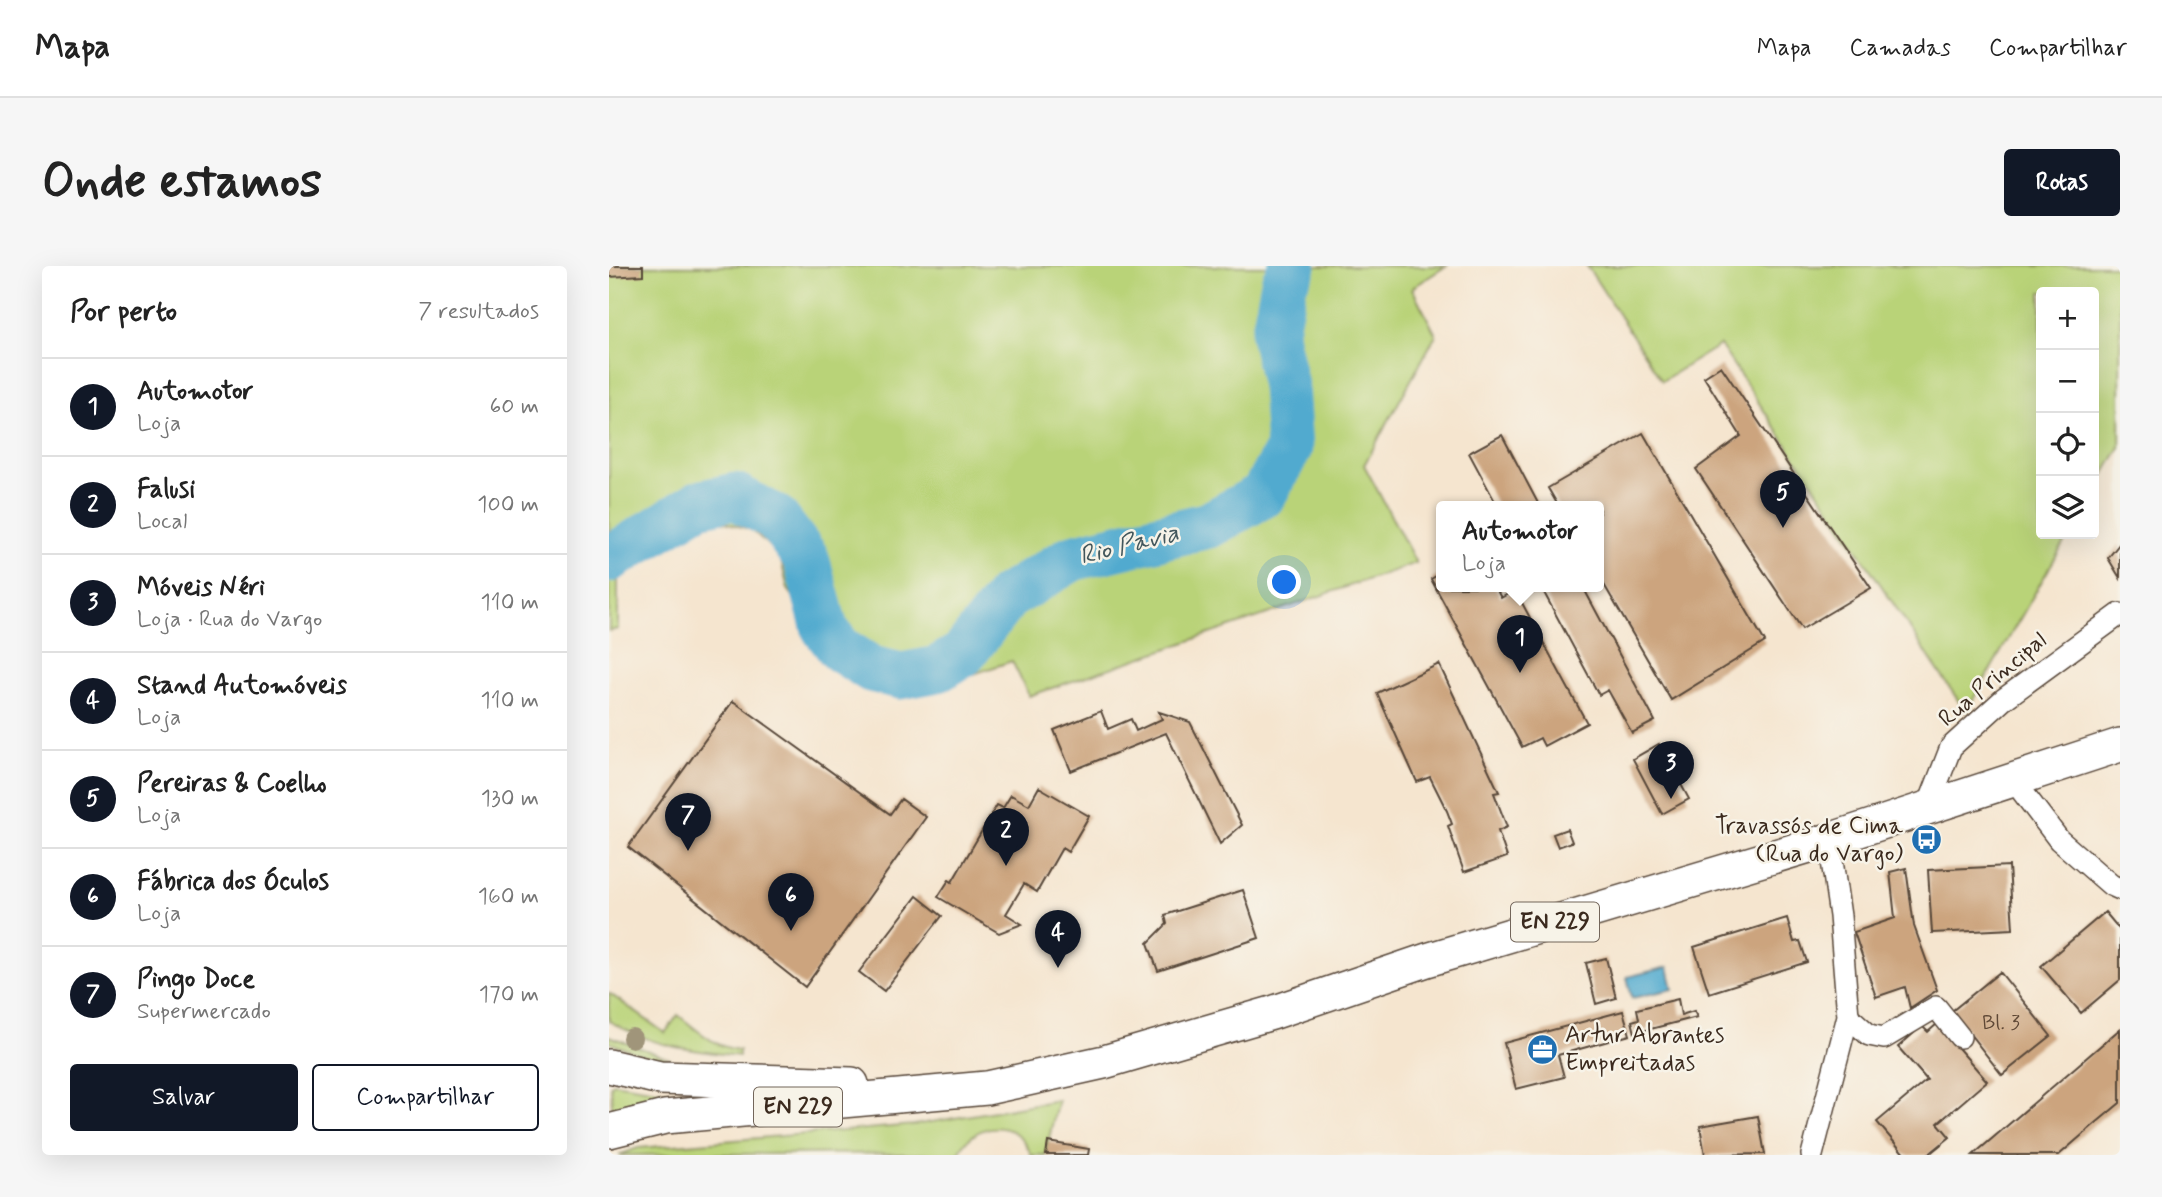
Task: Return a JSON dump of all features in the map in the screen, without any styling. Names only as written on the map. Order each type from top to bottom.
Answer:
[{"type":"main road","name":"EN 229","points":[[609,1131],[666,1117],[987,1088],[1117,1059],[1272,1013],[1427,960],[2015,782],[2120,744]]},
{"type":"main road","name":"EN 229","points":[[609,1066],[660,1077],[987,1088]]},
{"type":"street","name":"Rua Principal","points":[[1927,808],[1951,747],[2004,699],[2120,614]]},
{"type":"street","points":[[2015,782],[2059,840],[2111,885],[2120,889]]},
{"type":"street","points":[[1812,1155],[1848,1016],[1840,916],[1829,840]]},
{"type":"street","points":[[1848,1016],[1869,1035],[1884,1038],[1936,1007],[1960,1037]]},
{"type":"green space","points":[[609,266],[1446,266],[1412,288],[1436,335],[1364,465],[1416,563],[1029,696],[1012,661],[935,687],[887,688],[830,657],[813,624],[788,589],[780,556],[752,530],[715,519],[618,570],[618,629],[609,631]]},
{"type":"green space","points":[[1587,266],[2120,266],[2120,447],[2099,483],[2099,287],[2036,287],[2036,539],[2066,539],[1966,712],[1720,345],[1662,381]]},
{"type":"green space","points":[[609,993],[665,1033],[678,1015],[714,1042],[739,1050],[739,1056],[672,1046],[625,1030],[609,1021]]},
{"type":"green space","points":[[609,1036],[670,1059],[668,1064],[613,1044],[609,1042]]},
{"type":"green space","points":[[614,1083],[669,1092],[670,1103],[615,1108],[612,1106],[611,1085]]},
{"type":"green space","points":[[1058,1100],[1045,1155],[1031,1155],[1016,1134],[995,1128],[974,1135],[958,1155],[619,1155],[638,1148],[914,1125]]},
{"type":"water","points":[[1668,967],[1673,989],[1632,998],[1627,977]]},
{"type":"building","points":[[609,266],[643,266],[643,275],[609,277]]},
{"type":"building","points":[[1721,366],[1871,588],[1802,629],[1696,469],[1741,436],[1704,377]]},
{"type":"building","points":[[1643,433],[1765,642],[1671,700],[1604,585],[1604,501],[1556,501],[1548,488]]},
{"type":"building","points":[[1502,435],[1537,501],[1495,501],[1469,453]]},
{"type":"building","points":[[2120,543],[2120,578],[2108,558]]},
{"type":"building","points":[[1438,592],[1498,592],[1501,598],[1516,592],[1587,723],[1544,746],[1540,738],[1522,747]]},
{"type":"building","points":[[1544,592],[1586,592],[1655,721],[1632,733],[1608,690],[1599,695]]},
{"type":"building","points":[[1439,664],[1499,792],[1494,793],[1507,827],[1498,831],[1507,857],[1464,872],[1448,826],[1452,824],[1447,811],[1430,777],[1417,782],[1377,693]]},
{"type":"building","points":[[733,701],[890,814],[901,799],[926,817],[805,987],[628,847]]},
{"type":"building","points":[[1101,711],[1108,729],[1131,719],[1136,731],[1162,719],[1159,712],[1190,722],[1242,825],[1220,844],[1166,733],[1071,771],[1054,730]]},
{"type":"building","points":[[1659,744],[1689,799],[1662,814],[1633,759]]},
{"type":"building","points":[[1039,787],[1089,816],[1068,852],[1062,848],[1037,892],[1024,884],[1006,914],[1022,924],[999,933],[938,897],[949,880],[952,882],[997,805],[1003,808],[1011,795],[1029,805]]},
{"type":"building","points":[[1567,829],[1572,842],[1558,847],[1553,834]]},
{"type":"building","points":[[2009,866],[2013,929],[1932,933],[1928,870]]},
{"type":"building","points":[[1906,868],[1914,926],[1937,990],[1910,1008],[1905,987],[1876,997],[1854,932],[1895,918],[1890,872]]},
{"type":"building","points":[[1243,890],[1259,938],[1158,971],[1148,943],[1167,924],[1165,915]]},
{"type":"building","points":[[917,896],[942,916],[884,991],[859,972]]},
{"type":"building","points":[[2105,912],[2120,930],[2120,980],[2081,1013],[2041,966]]},
{"type":"building","points":[[1787,918],[1794,942],[1800,941],[1807,962],[1709,993],[1694,947]]},
{"type":"building","points":[[1606,958],[1616,998],[1596,1004],[1586,963]]},
{"type":"building","points":[[2000,972],[2051,1036],[2002,1075],[1952,1011]]},
{"type":"building","points":[[1678,999],[1681,1015],[1694,1011],[1697,1017],[1635,1033],[1632,1021],[1639,1019],[1637,1009]]},
{"type":"building","name":"Artur Abrantes Empreitadas","points":[[1623,1011],[1630,1035],[1558,1055],[1564,1077],[1516,1089],[1504,1043]]},
{"type":"building","points":[[1937,1024],[1987,1081],[1938,1123],[1950,1137],[1928,1155],[1905,1155],[1877,1122],[1927,1080],[1898,1047],[1922,1026],[1928,1032]]},
{"type":"building","points":[[2120,1029],[2120,1103],[2059,1155],[1973,1155]]},
{"type":"building","points":[[1758,1116],[1765,1154],[1705,1155],[1700,1126]]},
{"type":"building","points":[[1048,1142],[1089,1149],[1088,1155],[1046,1155]]},
{"type":"waterway","name":"Rio Pavia","points":[[609,559],[698,504],[735,496],[776,518],[806,558],[825,629],[840,649],[871,669],[901,676],[938,669],[963,654],[1007,597],[1072,558],[1209,525],[1263,495],[1289,448],[1285,386],[1274,335],[1284,283],[1293,266]]},
{"type":"place","name":"Pereiras & Coelho","points":[[1783,528]]},
{"type":"place","name":"Automotor","points":[[1520,673]]},
{"type":"place","name":"Móveis Néri","points":[[1671,799]]},
{"type":"place","name":"Travassós de Cima (Rua do Vargo)","points":[[1926,840]]},
{"type":"place","name":"Pingo Doce","points":[[688,851]]},
{"type":"place","name":"Falusi","points":[[1006,866]]},
{"type":"place","name":"Fábrica dos Óculos","points":[[791,931]]},
{"type":"place","name":"Stand Automóveis","points":[[1058,968]]},
{"type":"place","name":"Artur Abrantes Empreitadas","points":[[1542,1049]]}]
